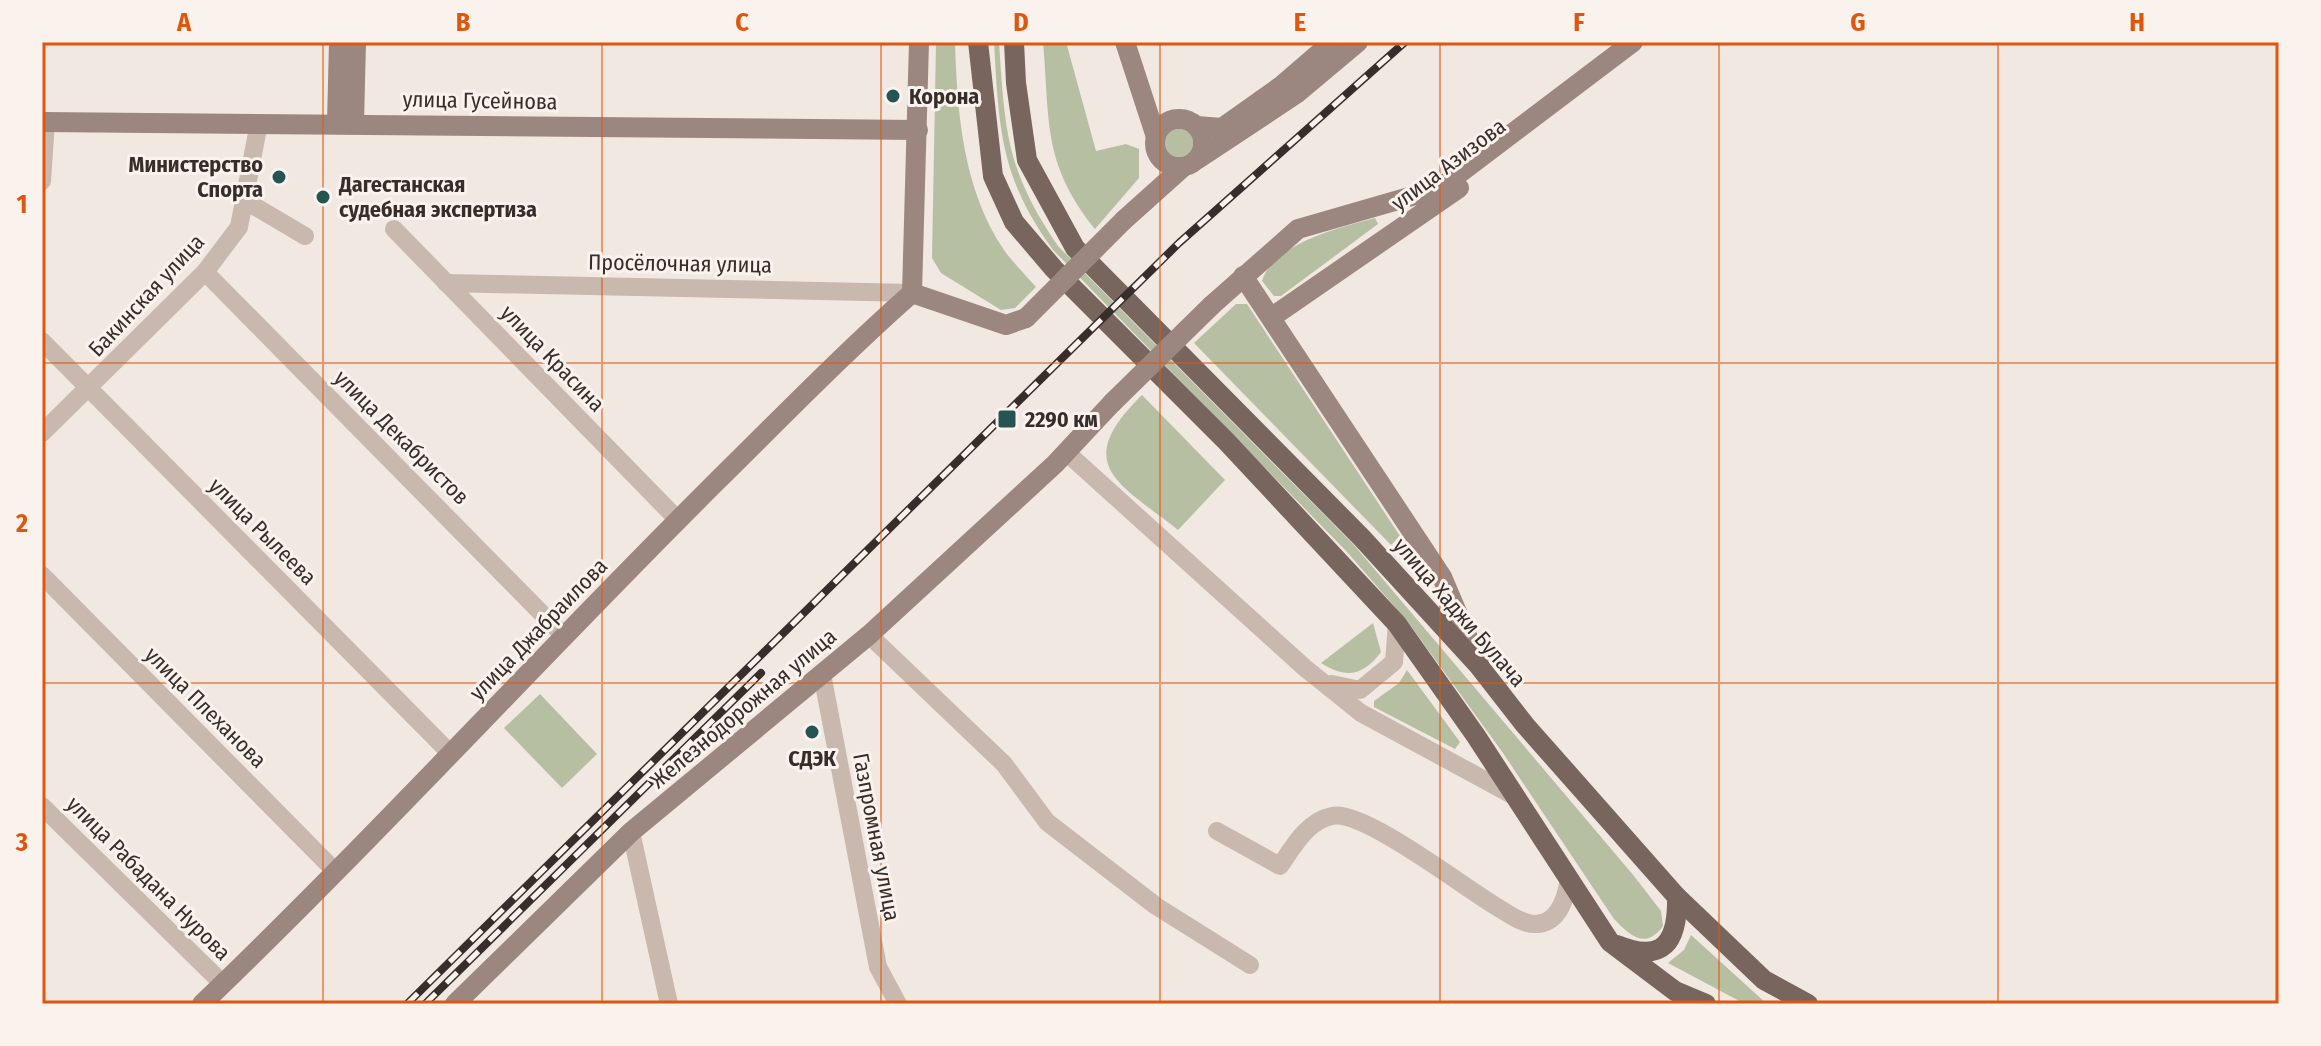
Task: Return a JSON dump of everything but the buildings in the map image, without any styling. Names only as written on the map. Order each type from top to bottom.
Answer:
[{"type":"main road","points":[[339,42],[346,123]]},
{"type":"main road","points":[[346,123],[356,42]]},
{"type":"main road","points":[[919,42],[912,293],[1006,325],[1026,318],[1124,220],[1190,163],[1296,94],[1358,42]]},
{"type":"main road","points":[[978,42],[993,176],[1014,222],[1054,269],[1226,441],[1397,624],[1516,797],[1610,942],[1675,991],[1706,1004]]},
{"type":"main road","name":"улица Хаджи Булача","points":[[1014,42],[1016,83],[1027,160],[1075,248],[1419,601],[1479,666],[1525,725],[1677,897],[1764,980],[1808,1004]]},
{"type":"main road","points":[[1125,42],[1156,145],[1170,166],[1190,163]]},
{"type":"main road","points":[[1139,85],[1154,107],[1172,120],[1222,128],[1281,86],[1332,42]]},
{"type":"main road","name":"улица Азизова","points":[[1112,403],[1243,276],[1298,229],[1443,193],[1633,42]]},
{"type":"main road","name":"улица Азизова","points":[[1272,317],[1649,42]]},
{"type":"main road","points":[[1145,201],[1156,145],[1172,120]]},
{"type":"main road","name":"улица Гусейнова","points":[[44,122],[918,130]]},
{"type":"main road","points":[[1190,163],[1203,138],[1196,126]]},
{"type":"main road","points":[[1243,276],[1442,577],[1479,666]]},
{"type":"main road","name":"улица Джабраилова","points":[[202,1004],[336,872],[678,520],[861,337],[912,293]]},
{"type":"main road","name":"Железнодорожная улица","points":[[455,1004],[631,832],[869,635],[1066,452],[1112,403]]},
{"type":"main road","points":[[1419,601],[1442,577]]},
{"type":"main road","points":[[1610,942],[1636,953],[1648,952],[1668,942],[1675,934],[1677,897]]},
{"type":"street","points":[[42,181],[44,122]]},
{"type":"street","name":"Бакинская улица","points":[[42,433],[89,390],[205,272],[239,227],[259,123]]},
{"type":"street","points":[[244,200],[305,236]]},
{"type":"street","name":"улица Красина","points":[[394,229],[678,520]]},
{"type":"street","name":"улица Декабристов","points":[[205,272],[564,636]]},
{"type":"street","name":"Просёлочная улица","points":[[446,283],[912,293]]},
{"type":"street","name":"улица Рылеева","points":[[42,341],[451,754]]},
{"type":"street","points":[[1066,452],[1305,668],[1361,713],[1516,797]]},
{"type":"street","name":"улица Плеханова","points":[[42,575],[336,872]]},
{"type":"street","points":[[1305,668],[1337,686],[1360,690],[1394,662],[1397,624]]},
{"type":"street","points":[[869,635],[1004,764],[1047,822],[1156,906],[1250,965]]},
{"type":"street","name":"Газпромная улица","points":[[822,674],[878,967],[898,1004]]},
{"type":"street","name":"улица Рабадана Нурова","points":[[42,806],[223,984]]},
{"type":"street","points":[[1217,831],[1280,866],[1306,830],[1325,818],[1342,815],[1374,828],[1470,892],[1528,923],[1546,922],[1560,909],[1569,879]]},
{"type":"street","points":[[631,832],[669,1004]]},
{"type":"green space","points":[[936,42],[955,42],[965,150],[979,202],[1004,250],[1036,287],[1015,308],[1001,310],[941,273],[932,258]]},
{"type":"green space","points":[[994,42],[999,42],[1003,101],[1018,172],[1058,246],[1354,545],[1634,876],[1661,911],[1663,926],[1657,933],[1644,939],[1638,938],[1614,919],[1503,753],[1408,622],[1347,552],[1053,250],[1035,224],[1012,175],[1001,127]]},
{"type":"green space","points":[[1043,42],[1066,42],[1096,151],[1126,144],[1139,149],[1139,178],[1095,229],[1078,205],[1057,162],[1049,118]]},
{"type":"green space","points":[[1179,129],[1189,133],[1193,143],[1189,153],[1179,157],[1169,153],[1165,143],[1169,133]]},
{"type":"green space","points":[[1375,218],[1378,224],[1281,296],[1274,296],[1262,281],[1280,256],[1294,247],[1328,232]]},
{"type":"green space","points":[[1236,304],[1247,304],[1400,536],[1391,545],[1194,343]]},
{"type":"green space","points":[[1142,395],[1225,480],[1178,530],[1122,485],[1111,471],[1106,456],[1109,439],[1121,419]]},
{"type":"green space","points":[[1373,623],[1381,652],[1368,666],[1346,673],[1321,663]]},
{"type":"green space","points":[[1407,670],[1460,742],[1455,749],[1374,707],[1374,701],[1399,683]]},
{"type":"green space","points":[[540,694],[597,754],[562,788],[504,728]]},
{"type":"green space","points":[[1691,935],[1767,1004],[1745,1004],[1668,963],[1684,950]]},
{"type":"railway","points":[[407,1004],[1179,243],[1405,42]]},
{"type":"railway","points":[[425,1004],[761,673]]},
{"type":"place","name":"Корона","points":[[893,96]]},
{"type":"place","name":"Министерство Спорта","points":[[279,177]]},
{"type":"place","name":"Дагестанская судебная экспертиза","points":[[323,197]]},
{"type":"place","name":"2290 км","points":[[1007,419]]},
{"type":"place","name":"СДЭК","points":[[812,732]]}]
